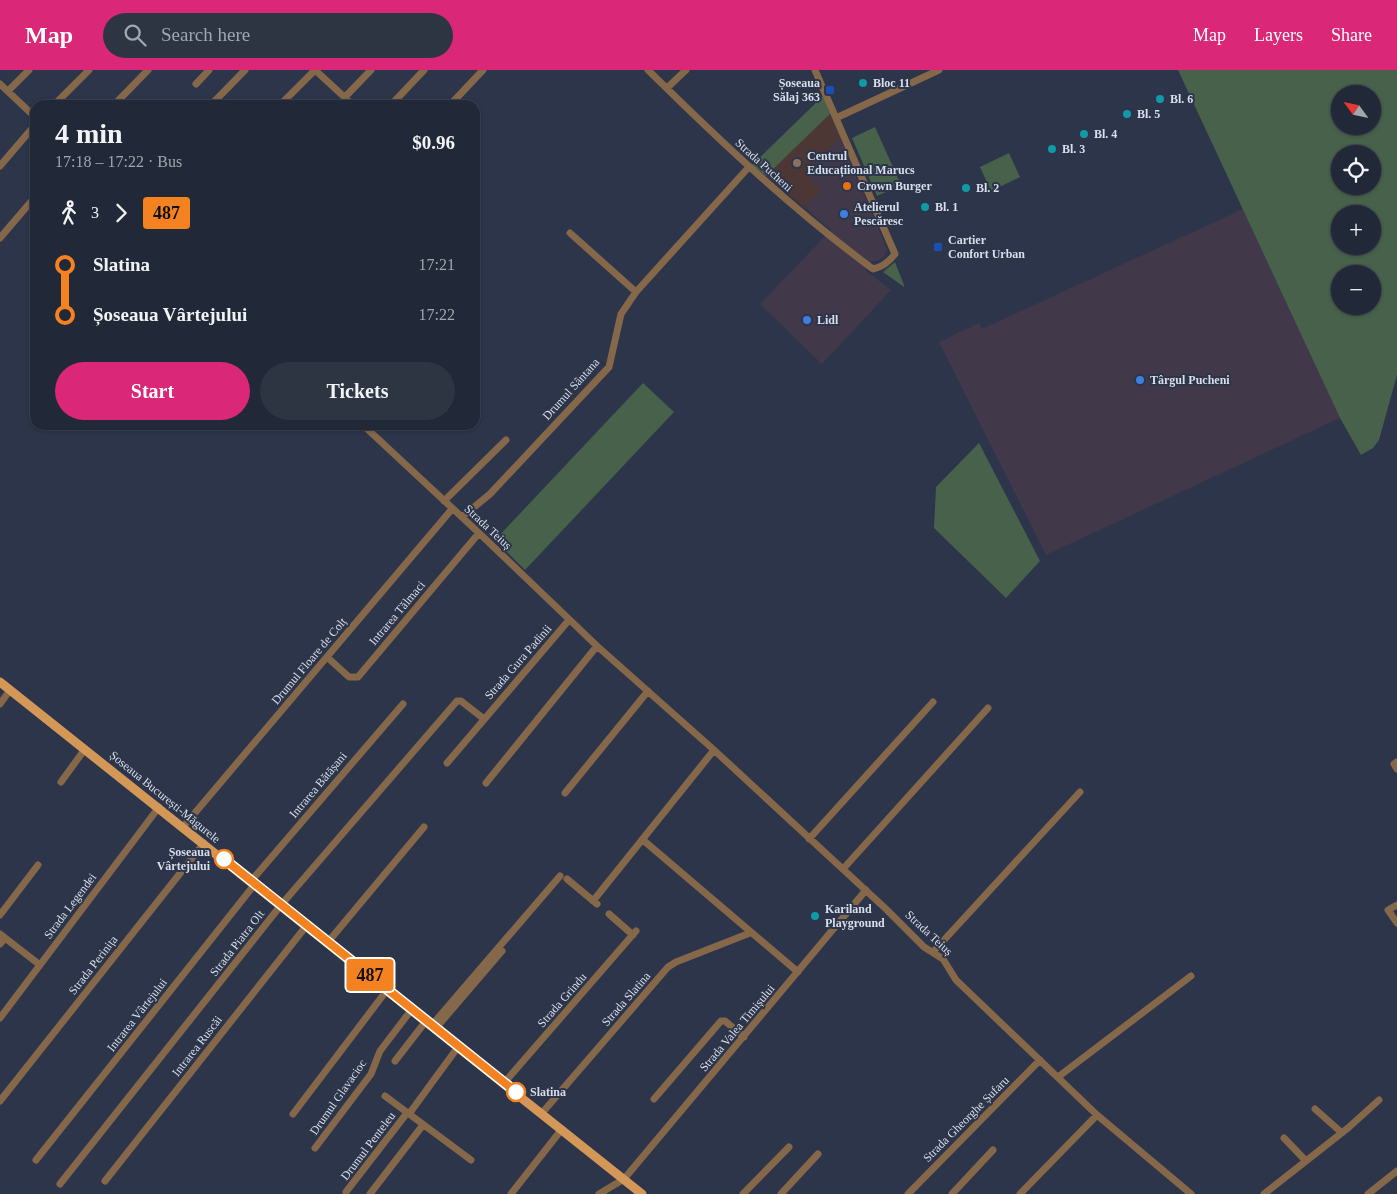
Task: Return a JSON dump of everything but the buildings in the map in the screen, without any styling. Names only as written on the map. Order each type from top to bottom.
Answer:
[{"type":"main road","name":"Șoseaua București-Măgurele","points":[[0,682],[183,826],[642,1194]]},
{"type":"street","points":[[8,91],[29,70]]},
{"type":"street","points":[[59,100],[89,70]]},
{"type":"street","points":[[119,100],[148,70]]},
{"type":"street","points":[[196,84],[209,70]]},
{"type":"street","points":[[216,100],[245,70]]},
{"type":"street","points":[[285,100],[315,70],[346,100]]},
{"type":"street","points":[[349,100],[371,70]]},
{"type":"street","points":[[396,100],[424,70]]},
{"type":"street","points":[[455,100],[483,70]]},
{"type":"street","name":"Strada Pucheni","points":[[648,70],[748,168],[830,237],[873,269],[887,264],[895,254],[836,118]]},
{"type":"street","points":[[667,88],[686,70]]},
{"type":"street","points":[[815,70],[836,118],[939,70]]},
{"type":"street","points":[[0,84],[30,112]]},
{"type":"street","points":[[0,166],[30,131]]},
{"type":"street","name":"Drumul Sântana","points":[[462,517],[490,494],[609,367],[621,314],[636,292],[748,168]]},
{"type":"street","points":[[0,238],[30,203]]},
{"type":"street","points":[[570,233],[636,292]]},
{"type":"street","name":"Strada Teiuș","points":[[367,430],[597,646],[714,750],[866,890],[919,942],[945,961],[956,980],[1097,1115],[1191,1194]]},
{"type":"street","points":[[444,501],[506,440]]},
{"type":"street","name":"Drumul Floare de Colț","points":[[183,826],[452,509]]},
{"type":"street","name":"Intrarea Tălmaci","points":[[327,657],[349,677],[358,677],[479,533]]},
{"type":"street","name":"Strada Gura Padinii","points":[[447,763],[569,620]]},
{"type":"street","points":[[486,783],[597,646]]},
{"type":"street","points":[[0,704],[10,690]]},
{"type":"street","points":[[565,793],[648,691]]},
{"type":"street","name":"Strada Gura Padinii","points":[[459,700],[484,719]]},
{"type":"street","name":"Strada Piatra Olt","points":[[60,1184],[281,905],[459,700]]},
{"type":"street","points":[[809,838],[933,702]]},
{"type":"street","name":"Intrarea Bătășani","points":[[253,883],[403,704]]},
{"type":"street","points":[[843,869],[988,708]]},
{"type":"street","points":[[61,782],[85,749]]},
{"type":"street","points":[[431,1025],[563,878],[595,902],[714,750]]},
{"type":"street","points":[[1397,762],[1394,764],[1397,769]]},
{"type":"street","points":[[933,952],[1080,792]]},
{"type":"street","name":"Strada Legendei","points":[[0,1018],[159,807]]},
{"type":"street","points":[[328,942],[424,827]]},
{"type":"street","points":[[643,840],[798,972]]},
{"type":"street","name":"Strada Perinița","points":[[0,1101],[204,843]]},
{"type":"street","points":[[0,915],[38,865]]},
{"type":"street","name":"Intrarea Vârtejului","points":[[36,1160],[253,883]]},
{"type":"street","name":"Strada Valea Timișului","points":[[599,1194],[624,1179],[866,890]]},
{"type":"street","points":[[1397,905],[1388,910],[1397,923]]},
{"type":"street","name":"Strada Grindu","points":[[504,1083],[635,933],[609,914]]},
{"type":"street","name":"Intrarea Ruscăi","points":[[105,1180],[307,925]]},
{"type":"street","name":"Strada Slatina","points":[[542,1113],[668,967],[676,962],[750,933]]},
{"type":"street","points":[[2,939],[40,965]]},
{"type":"street","points":[[395,1061],[502,951]]},
{"type":"street","points":[[1058,1077],[1191,976]]},
{"type":"street","points":[[293,1114],[387,990]]},
{"type":"street","name":"Drumul Glavacioc","points":[[315,1148],[371,1074],[380,1051],[412,1009]]},
{"type":"street","points":[[654,1099],[721,1021],[724,1021],[744,1037]]},
{"type":"street","points":[[408,1114],[458,1046]]},
{"type":"street","name":"Strada Gheorghe Șufaru","points":[[908,1194],[1040,1060]]},
{"type":"street","name":"Drumul Penteleu","points":[[385,1096],[471,1160]]},
{"type":"street","points":[[1264,1194],[1342,1133],[1379,1100]]},
{"type":"street","points":[[1315,1109],[1342,1133]]},
{"type":"street","name":"Drumul Penteleu","points":[[346,1192],[408,1114]]},
{"type":"street","points":[[1020,1194],[1097,1115]]},
{"type":"street","points":[[370,1194],[423,1125]]},
{"type":"street","points":[[511,1194],[562,1129]]},
{"type":"street","points":[[1284,1138],[1306,1161]]},
{"type":"street","points":[[743,1194],[789,1148]]},
{"type":"street","points":[[952,1194],[993,1150]]},
{"type":"street","points":[[781,1194],[818,1154]]},
{"type":"street","points":[[1368,1194],[1397,1171]]},
{"type":"shaded area","name":"Centrul Educațiional Marucs","points":[[830,114],[840,138],[804,173],[821,191],[804,207],[766,176]]},
{"type":"shaded area","points":[[840,138],[887,249],[884,257],[872,261],[865,270],[891,290],[822,364],[760,304],[831,230],[804,207],[821,191],[804,173]]},
{"type":"shaded area","name":"Târgul Pucheni","points":[[1243,209],[1340,418],[1046,555],[939,342],[979,323],[982,329]]},
{"type":"green space","points":[[1178,70],[1397,70],[1397,375],[1379,440],[1373,448],[1361,455],[1340,418]]},
{"type":"green space","points":[[823,96],[830,114],[766,176],[752,165]]},
{"type":"green space","points":[[875,127],[901,185],[877,196],[852,138]]},
{"type":"green space","points":[[1009,153],[1020,177],[991,191],[980,167]]},
{"type":"green space","points":[[895,262],[904,285],[904,287],[883,272]]},
{"type":"green space","points":[[643,383],[674,412],[525,570],[495,540]]},
{"type":"green space","points":[[979,443],[1040,561],[1006,598],[934,528],[936,487]]},
{"type":"bus line","name":"487","points":[[224,859],[516,1092]]},
{"type":"place","name":"Bloc 11","points":[[863,83]]},
{"type":"place","name":"Șoseaua Sălaj 363","points":[[830,90]]},
{"type":"place","name":"Bl. 6","points":[[1160,99]]},
{"type":"place","name":"Bl. 5","points":[[1127,114]]},
{"type":"place","name":"Bl. 4","points":[[1084,134]]},
{"type":"place","name":"Bl. 3","points":[[1052,149]]},
{"type":"place","name":"Centrul Educațiional Marucs","points":[[797,163]]},
{"type":"place","name":"Crown Burger","points":[[847,186]]},
{"type":"place","name":"Bl. 2","points":[[966,188]]},
{"type":"place","name":"Bl. 1","points":[[925,207]]},
{"type":"place","name":"Atelierul Pescăresc","points":[[844,214]]},
{"type":"place","name":"Cartier Confort Urban","points":[[938,247]]},
{"type":"place","name":"Lidl","points":[[807,320]]},
{"type":"place","name":"Târgul Pucheni","points":[[1140,380]]},
{"type":"place","name":"Șoseaua Vârtejului","points":[[224,859]]},
{"type":"place","name":"Kariland Playground","points":[[815,916]]},
{"type":"place","name":"Slatina","points":[[516,1092]]}]
